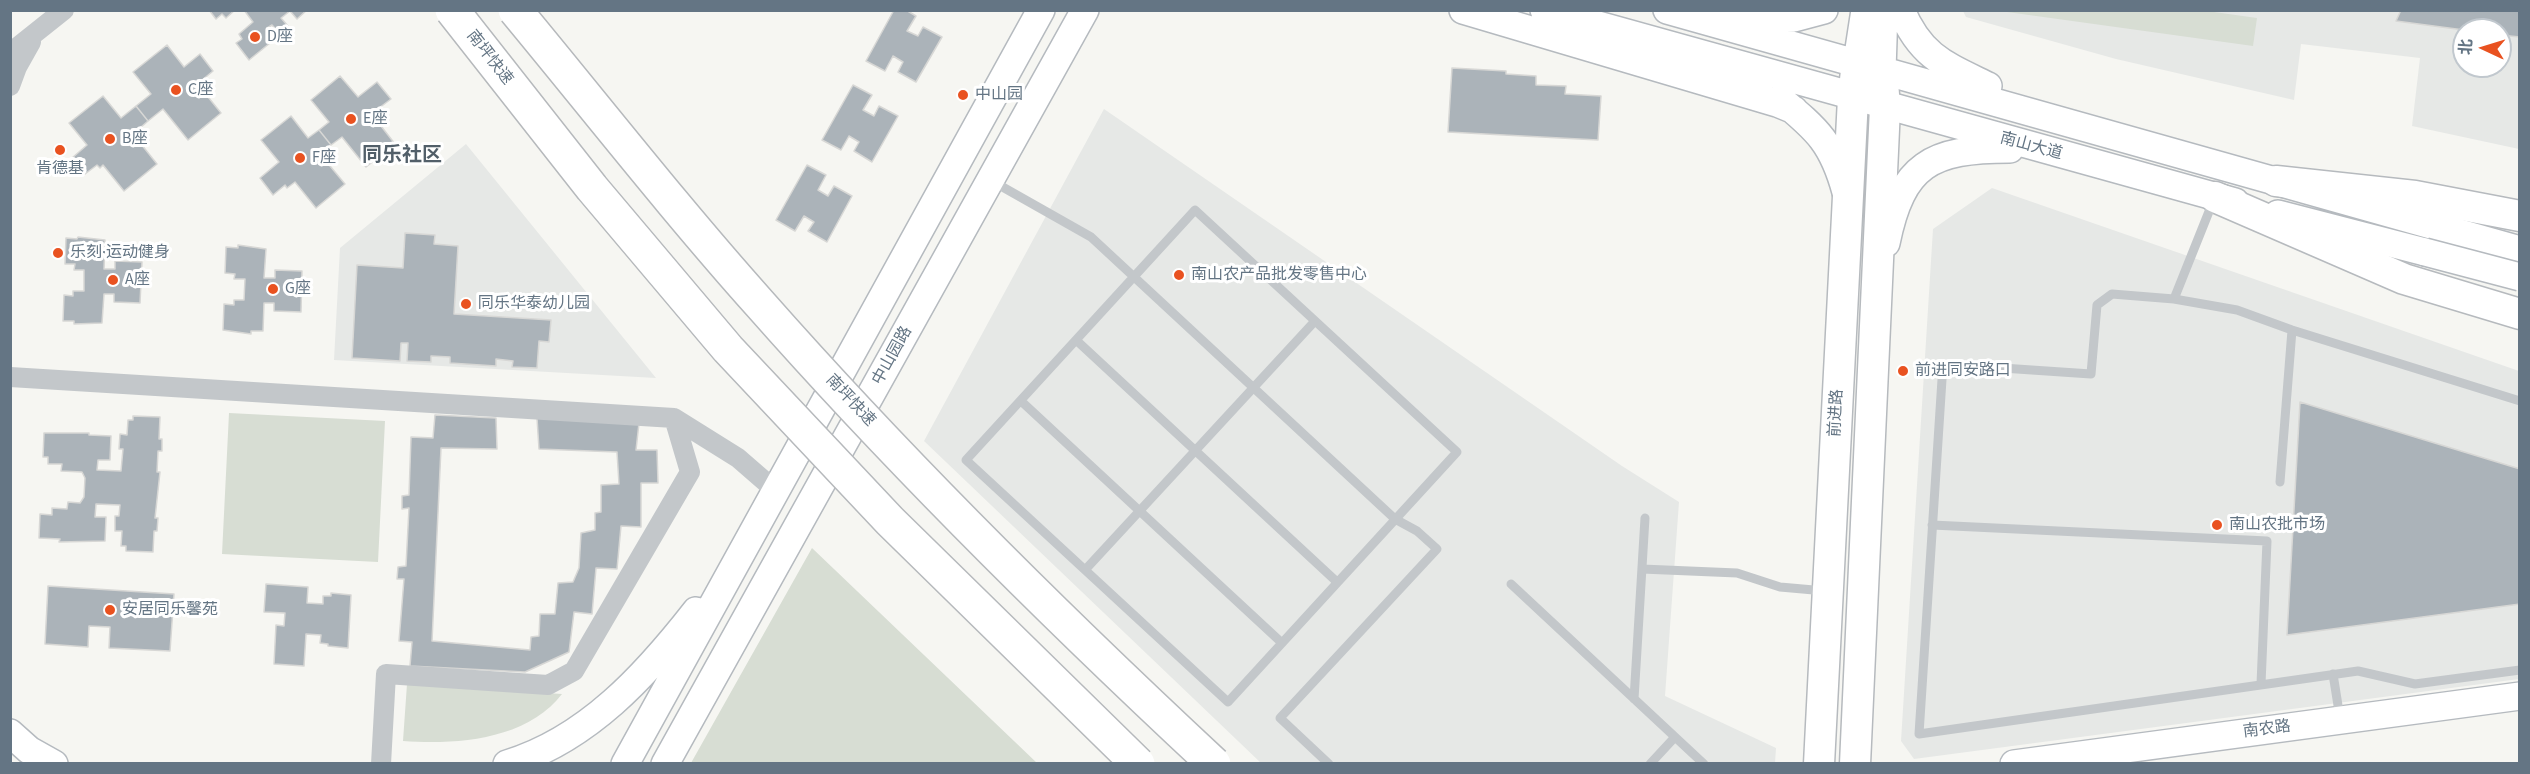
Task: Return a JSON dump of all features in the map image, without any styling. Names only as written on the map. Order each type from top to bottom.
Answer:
[{"type":"highway","name":"南坪快速","points":[[452,10],[592,188],[728,349],[890,521],[1138,764]]},
{"type":"highway","name":"南坪快速","points":[[515,10],[631,154],[761,306],[929,486],[1139,694],[1214,764]]},
{"type":"main road","points":[[626,764],[1041,10]]},
{"type":"main road","name":"中山园路","points":[[665,764],[1084,10]]},
{"type":"main road","points":[[1463,10],[1778,103],[1794,110]]},
{"type":"main road","name":"南山大道","points":[[1544,10],[2056,154],[2520,277]]},
{"type":"main road","name":"南山大道","points":[[1666,10],[2520,250]]},
{"type":"main road","points":[[1737,10],[1765,18],[1803,48]]},
{"type":"main road","points":[[1705,21],[1794,18],[1824,10]]},
{"type":"main road","points":[[1865,10],[1870,66]]},
{"type":"main road","points":[[1870,66],[1884,10]]},
{"type":"main road","points":[[1900,10],[1910,33],[1936,59],[2057,119]]},
{"type":"main road","points":[[1684,75],[1741,66],[1821,135],[1832,151],[1848,198]]},
{"type":"main road","name":"前进路","points":[[1819,764],[1853,98],[1870,66]]},
{"type":"main road","name":"前进路","points":[[1855,764],[1885,107],[1870,66]]},
{"type":"main road","points":[[1877,287],[1891,218],[1903,190],[1916,171],[1932,160],[1975,151],[2008,149],[2056,154]]},
{"type":"main road","points":[[2276,181],[2415,196],[2520,216]]},
{"type":"main road","points":[[2215,197],[2404,279],[2520,314]]},
{"type":"main road","points":[[507,764],[549,747],[604,711],[650,666],[687,623],[746,546]]},
{"type":"main road","name":"南农路","points":[[2014,764],[2520,696]]},
{"type":"main road","points":[[10,733],[29,750],[54,764]]},
{"type":"street","points":[[10,53],[64,10]]},
{"type":"street","points":[[10,40],[37,32]]},
{"type":"street","points":[[10,86],[17,67],[37,32]]},
{"type":"street","points":[[10,377],[674,418],[724,448],[776,491]]},
{"type":"street","points":[[381,764],[386,674],[548,685],[574,671],[690,472],[674,418]]},
{"type":"lane","points":[[990,180],[1091,237],[1395,519],[1417,531],[1437,549],[1280,718],[1329,764]]},
{"type":"lane","points":[[2175,299],[2215,197]]},
{"type":"lane","points":[[1196,210],[1315,321],[1457,452],[1228,702],[966,460],[1196,210]]},
{"type":"lane","points":[[2520,400],[2292,330],[2237,310],[2175,299],[2112,294],[2097,305],[2091,374],[1943,364],[1919,734],[2358,671],[2415,684],[2520,670]]},
{"type":"lane","points":[[1085,570],[1315,321]]},
{"type":"lane","points":[[2280,482],[2292,330]]},
{"type":"lane","points":[[1076,340],[1337,582]]},
{"type":"lane","points":[[1021,401],[1282,643]]},
{"type":"lane","points":[[1634,699],[1645,518]]},
{"type":"lane","points":[[1932,525],[2267,541],[2261,684]]},
{"type":"lane","points":[[1642,569],[1737,573],[1779,587],[1828,591]]},
{"type":"lane","points":[[1511,584],[1704,764]]},
{"type":"lane","points":[[2333,674],[2340,720]]},
{"type":"lane","points":[[1650,764],[1676,736]]},
{"type":"shaded area","points":[[1963,11],[2519,11],[2519,149],[2412,126],[2420,58],[2301,44],[2294,100],[2116,59],[1966,17]]},
{"type":"shaded area","points":[[2000,11],[2207,11],[2257,18],[2253,46]]},
{"type":"shaded area","name":"南山农产品批发零售中心","points":[[1104,109],[1622,466],[1679,502],[1665,696],[1776,748],[1775,763],[1261,763],[924,441]]},
{"type":"shaded area","name":"同乐华泰幼儿园","points":[[466,144],[656,378],[334,360],[340,248]]},
{"type":"shaded area","name":"南山农批市场","points":[[1992,188],[2519,371],[2519,679],[1914,759],[1901,741],[1933,229]]},
{"type":"shaded area","points":[[229,413],[385,421],[378,562],[222,554]]},
{"type":"shaded area","points":[[812,548],[1037,763],[691,763]]},
{"type":"shaded area","points":[[407,684],[562,694],[530,721],[510,730],[467,740],[403,741]]},
{"type":"building","name":"D座","points":[[209,10],[235,10],[226,18],[222,14],[216,19]]},
{"type":"building","name":"D座","points":[[244,10],[307,10],[297,19],[290,11],[281,18],[288,26],[279,33],[272,25],[267,28],[273,35],[267,39],[270,43],[249,60],[236,43],[242,39],[239,34],[253,22]]},
{"type":"building","points":[[894,10],[906,10],[916,16],[907,31],[918,36],[923,27],[942,37],[916,82],[898,72],[903,62],[893,56],[885,71],[866,61]]},
{"type":"building","points":[[2401,10],[2520,10],[2520,37],[2512,36],[2512,18],[2452,18],[2452,28],[2396,21]]},
{"type":"building","name":"C座","points":[[167,45],[184,67],[200,54],[213,71],[201,81],[204,84],[200,87],[221,113],[188,140],[163,109],[148,121],[136,106],[151,94],[133,72]]},
{"type":"building","points":[[1452,68],[1506,71],[1506,74],[1536,76],[1536,85],[1566,86],[1565,94],[1601,96],[1598,140],[1448,132]]},
{"type":"building","name":"E座","points":[[340,76],[358,97],[377,82],[391,99],[379,108],[381,111],[374,117],[395,144],[366,167],[342,137],[331,145],[319,130],[329,122],[311,100]]},
{"type":"building","points":[[853,85],[872,95],[863,110],[874,116],[879,106],[898,116],[872,162],[854,151],[859,142],[849,136],[841,150],[822,140]]},
{"type":"building","name":"B座","points":[[103,96],[121,118],[136,106],[148,121],[133,134],[157,164],[124,191],[103,165],[100,168],[97,165],[85,174],[72,158],[87,145],[69,123]]},
{"type":"building","name":"F座","points":[[291,116],[308,138],[319,130],[331,145],[320,154],[345,184],[316,208],[295,182],[287,188],[285,185],[273,195],[260,178],[279,162],[261,140]]},
{"type":"building","points":[[807,165],[826,175],[818,190],[828,196],[834,186],[852,196],[827,242],[808,231],[814,222],[804,216],[795,231],[776,220]]},
{"type":"building","points":[[405,233],[435,235],[434,244],[458,246],[454,314],[551,320],[549,342],[539,341],[537,368],[512,367],[513,361],[496,359],[496,366],[450,363],[450,357],[431,356],[431,362],[407,361],[408,343],[401,343],[400,361],[352,358],[357,265],[403,268]]},
{"type":"building","name":"A座","points":[[78,237],[105,240],[104,269],[115,269],[115,261],[142,262],[140,303],[114,302],[114,294],[104,294],[102,323],[74,324],[74,321],[63,321],[64,295],[73,296],[73,291],[84,291],[84,270],[74,270],[75,264],[65,264],[66,238],[77,239]]},
{"type":"building","name":"G座","points":[[238,245],[266,249],[264,278],[275,278],[275,270],[302,271],[301,312],[274,311],[274,303],[264,303],[263,331],[251,331],[251,334],[223,330],[224,304],[234,305],[234,300],[244,300],[245,279],[234,279],[235,274],[225,273],[226,247],[238,248]]},
{"type":"building","points":[[2300,402],[2520,469],[2520,604],[2287,635]]},
{"type":"building","points":[[435,415],[496,418],[497,449],[441,448],[432,641],[530,650],[531,637],[539,636],[540,614],[555,614],[558,583],[573,582],[579,568],[581,533],[595,530],[595,513],[601,512],[601,485],[619,484],[617,452],[539,449],[537,418],[639,423],[636,450],[657,450],[658,483],[641,483],[641,527],[621,526],[617,569],[596,568],[592,614],[574,612],[569,652],[525,672],[410,666],[412,642],[399,641],[404,579],[397,579],[398,567],[406,566],[409,508],[402,509],[402,496],[409,495],[411,437],[433,438]]},
{"type":"building","points":[[133,416],[160,417],[159,439],[162,439],[162,451],[158,451],[157,472],[160,472],[155,518],[158,518],[157,531],[154,531],[153,552],[126,551],[126,546],[121,546],[122,531],[115,531],[115,516],[119,516],[120,505],[96,504],[95,517],[106,517],[105,541],[59,542],[60,539],[39,538],[40,514],[52,515],[52,508],[67,509],[68,502],[80,503],[84,497],[85,478],[82,472],[61,471],[62,464],[48,464],[48,457],[43,457],[44,433],[89,433],[89,435],[111,436],[110,460],[98,460],[97,470],[121,471],[123,449],[119,449],[120,434],[127,435],[128,420],[133,420]]},
{"type":"building","points":[[266,584],[308,587],[307,603],[323,604],[323,596],[331,596],[331,593],[351,595],[348,648],[328,646],[328,644],[320,643],[321,635],[306,634],[304,666],[274,664],[276,625],[284,626],[285,613],[264,612]]},
{"type":"building","name":"安居同乐馨苑","points":[[48,586],[174,594],[170,651],[109,648],[110,627],[89,626],[88,647],[45,644]]},
{"type":"place","name":"D座","points":[[255,37]]},
{"type":"place","name":"C座","points":[[176,90]]},
{"type":"place","name":"中山园","points":[[963,95]]},
{"type":"place","name":"E座","points":[[351,119]]},
{"type":"place","name":"B座","points":[[110,139]]},
{"type":"place","name":"肯德基","points":[[60,150]]},
{"type":"place","name":"F座","points":[[300,158]]},
{"type":"place","name":"乐刻·运动健身","points":[[58,253]]},
{"type":"place","name":"南山农产品批发零售中心","points":[[1179,275]]},
{"type":"place","name":"A座","points":[[113,280]]},
{"type":"place","name":"G座","points":[[273,289]]},
{"type":"place","name":"同乐华泰幼儿园","points":[[466,304]]},
{"type":"place","name":"前进同安路口","points":[[1903,371]]},
{"type":"place","name":"南山农批市场","points":[[2217,525]]},
{"type":"place","name":"安居同乐馨苑","points":[[110,610]]},
{"type":"district","name":"同乐社区","points":[[402,157]]}]
